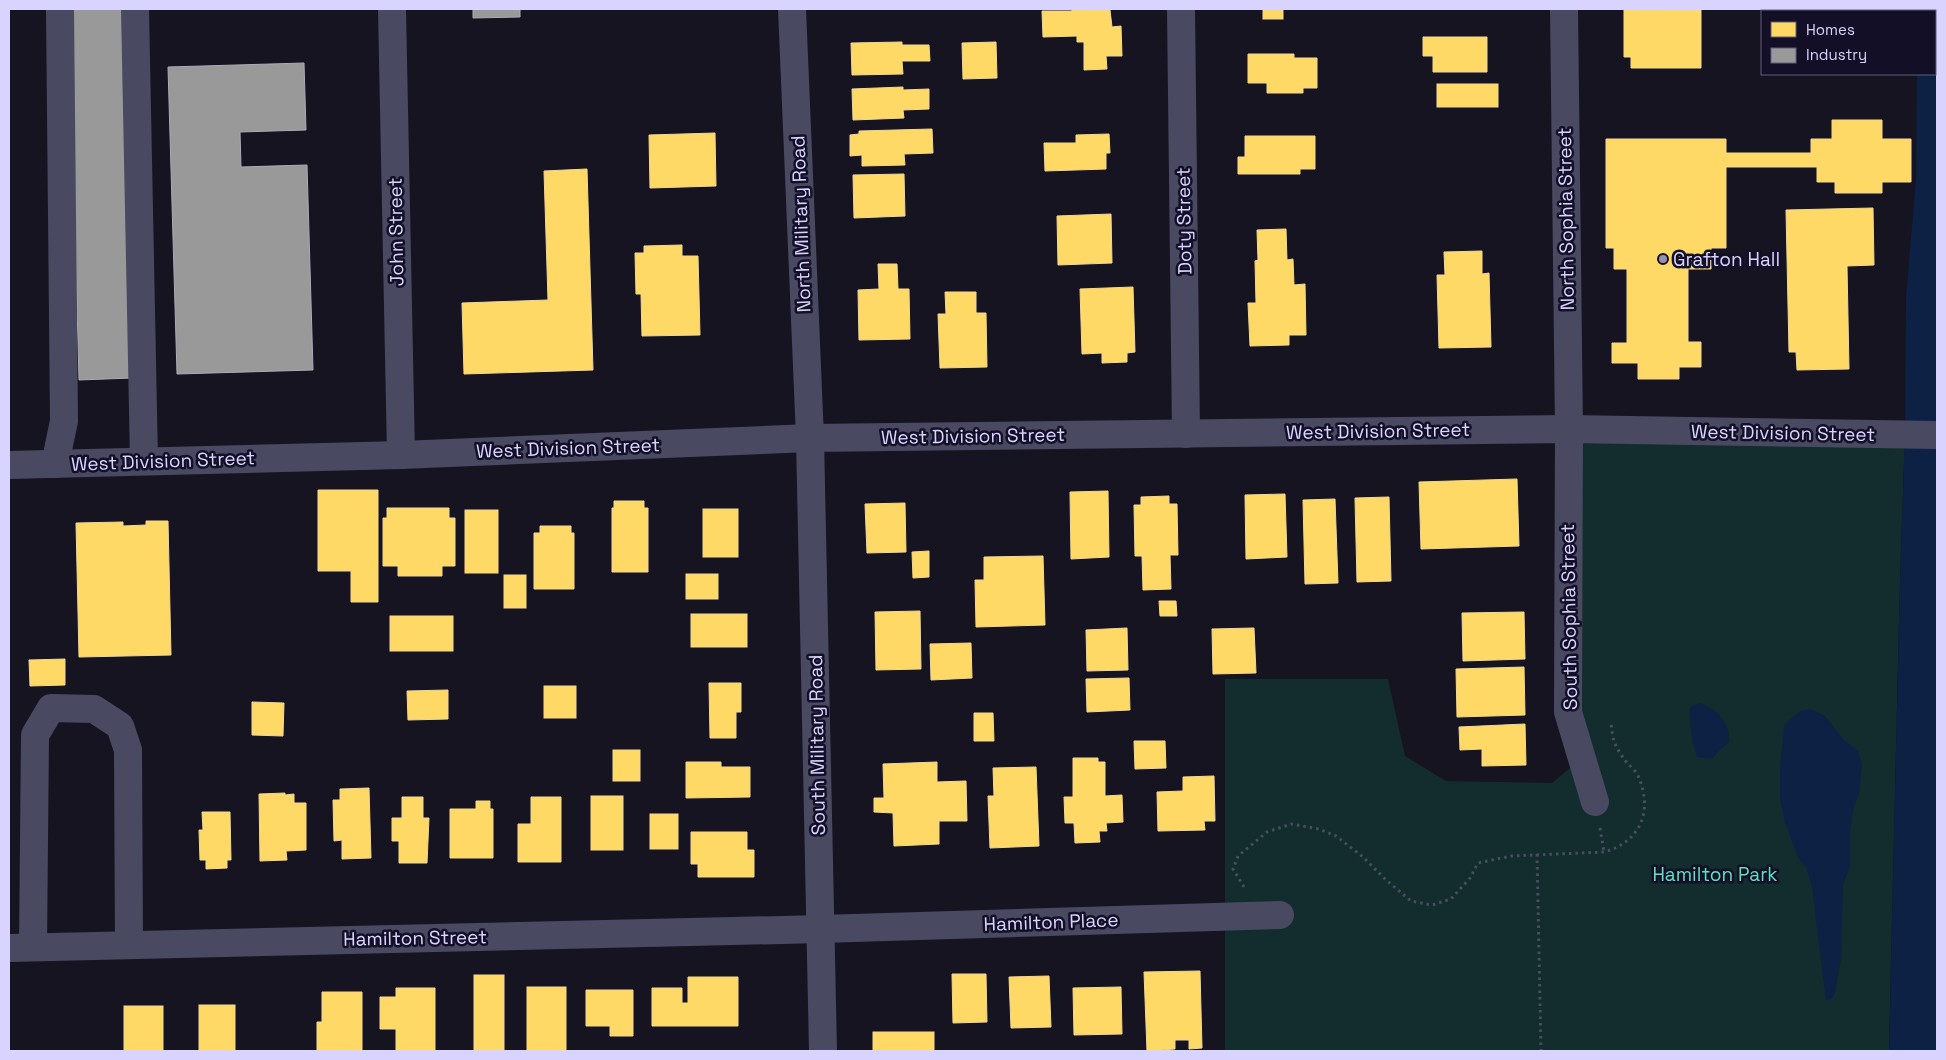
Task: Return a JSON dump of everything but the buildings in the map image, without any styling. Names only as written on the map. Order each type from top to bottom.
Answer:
[{"type":"street","points":[[55,464],[64,422],[60,9]]},
{"type":"street","points":[[135,9],[144,461]]},
{"type":"street","name":"John Street","points":[[392,9],[401,454]]},
{"type":"street","name":"North Military Road","points":[[792,9],[810,438]]},
{"type":"street","name":"Doty Street","points":[[1181,9],[1186,434]]},
{"type":"street","name":"North Sophia Street","points":[[1564,9],[1569,429]]},
{"type":"street","name":"West Division Street","points":[[9,465],[401,454],[810,438],[1569,429],[1937,434]]},
{"type":"street","name":"South Sophia Street","points":[[1569,429],[1568,712],[1595,802]]},
{"type":"street","name":"South Military Road","points":[[810,438],[824,1051]]},
{"type":"street","points":[[21,948],[35,736],[51,708],[94,709],[120,726],[128,750],[129,945]]},
{"type":"street","name":"Hamilton Place","points":[[821,929],[1280,915]]},
{"type":"street","name":"Hamilton Street","points":[[21,948],[821,929]]},
{"type":"path","points":[[1280,915],[1242,886],[1233,869],[1238,856],[1267,832],[1291,824],[1319,829],[1336,836],[1363,857],[1411,901],[1432,905],[1451,899],[1470,878],[1478,863],[1510,856],[1604,852],[1616,849],[1629,840],[1643,822],[1645,798],[1639,776],[1625,760],[1612,740],[1610,721]]},
{"type":"path","points":[[1537,854],[1541,1051]]},
{"type":"green space","name":"Hamilton Park","points":[[1569,429],[1905,435],[1889,1051],[1225,1051],[1225,679],[1388,679],[1405,756],[1446,781],[1552,783],[1582,758]]},
{"type":"water","points":[[1937,9],[1937,1051],[1889,1051],[1905,435],[1906,297],[1916,179],[1917,75],[1936,75],[1936,10],[1918,10]]},
{"type":"water","points":[[1700,703],[1717,713],[1728,729],[1729,742],[1712,759],[1697,757],[1694,746],[1690,725],[1690,707]]},
{"type":"water","points":[[1811,709],[1825,716],[1844,740],[1858,751],[1862,765],[1859,794],[1854,806],[1850,830],[1850,866],[1843,885],[1841,959],[1835,993],[1832,999],[1826,1000],[1812,887],[1807,869],[1798,857],[1785,823],[1780,798],[1780,768],[1784,725],[1800,711]]},
{"type":"place","name":"Grafton Hall","points":[[1663,259]]}]
